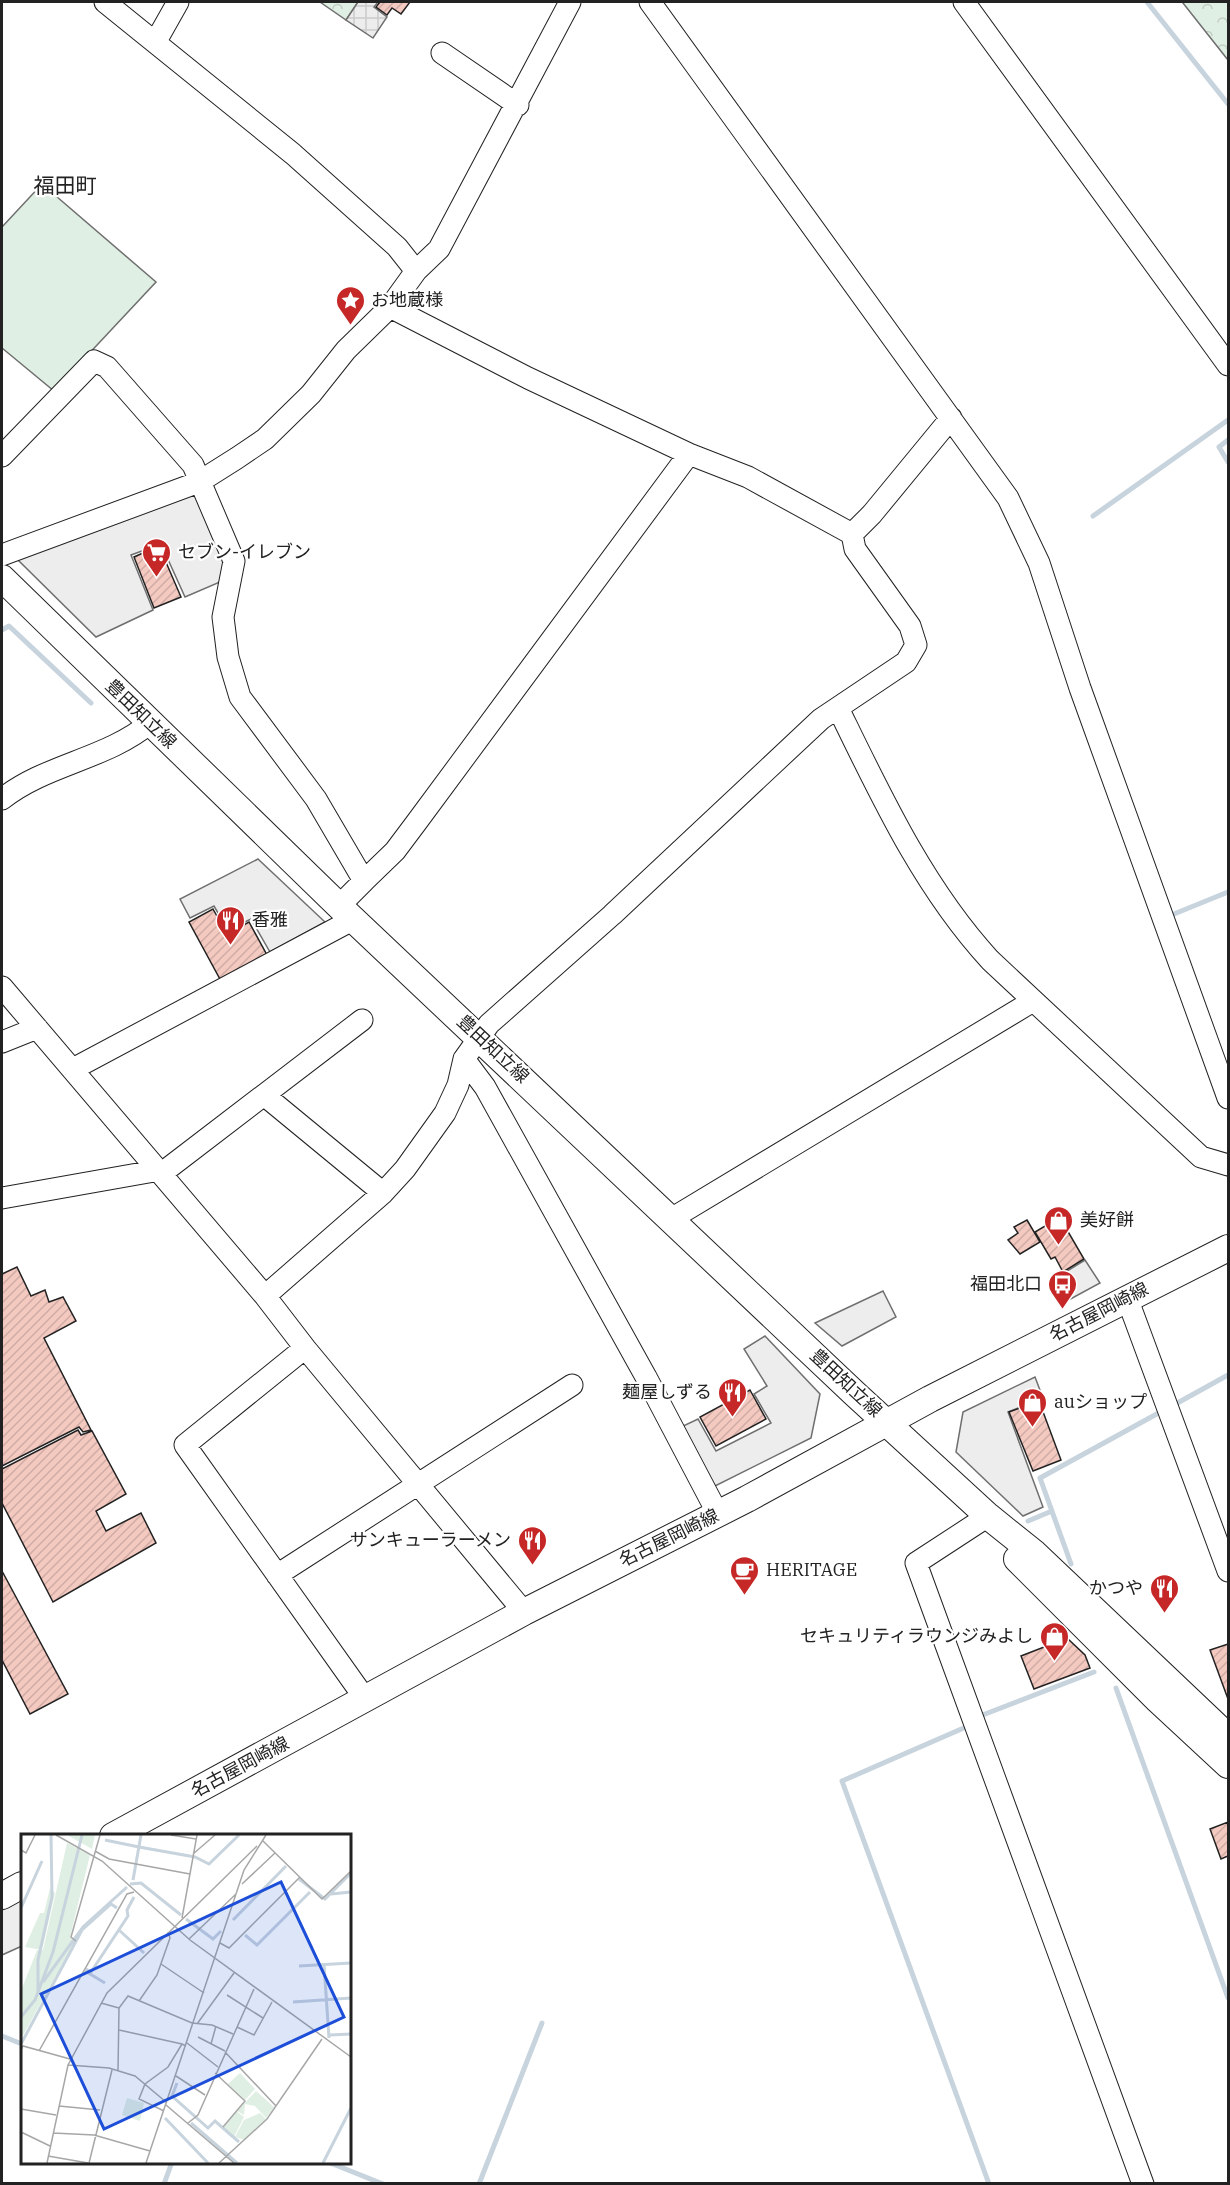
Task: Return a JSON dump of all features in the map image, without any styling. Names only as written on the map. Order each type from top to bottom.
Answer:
[{"type":"main road","name":"豊田知立線","points":[[2,578],[347,912],[671,1219],[988,1516],[1034,1553],[1228,1737]]},
{"type":"main road","name":"名古屋岡崎線","points":[[117,1834],[524,1612],[718,1514],[930,1399],[1228,1248]]},
{"type":"main road","name":"豊田知立線","points":[[988,1516],[1019,1563],[1158,1700],[1228,1765]]},
{"type":"main road","points":[[2,1896],[21,1886]]},
{"type":"street","points":[[105,2],[156,41],[297,158],[397,247],[416,271]]},
{"type":"street","points":[[156,41],[178,2]]},
{"type":"street","points":[[2,555],[199,482],[265,439],[311,394],[345,350],[390,307],[416,271],[439,249],[518,105],[570,2]]},
{"type":"street","points":[[650,2],[1008,498],[1039,563],[1080,688],[1228,1098]]},
{"type":"street","points":[[964,2],[1228,365]]},
{"type":"street","points":[[442,52],[518,105]]},
{"type":"street","points":[[265,1296],[383,1193],[428,1140],[445,1113],[458,1085],[464,1059],[479,1036],[821,719],[906,662],[916,645],[910,626],[855,549],[852,534],[748,477],[689,454],[467,349],[390,307]]},
{"type":"street","points":[[2,456],[94,362],[107,367],[194,465],[199,482],[234,561],[223,617],[228,657],[240,697],[316,799],[364,881]]},
{"type":"street","points":[[852,534],[872,514],[951,417]]},
{"type":"street","points":[[73,1069],[347,912],[364,881],[394,851],[428,808],[689,454]]},
{"type":"street","points":[[838,708],[906,841],[966,935],[1033,1001],[1201,1157],[1228,1165]]},
{"type":"street","points":[[2,799],[18,786],[131,739],[150,723]]},
{"type":"street","points":[[2,987],[265,1296],[305,1348],[524,1612]]},
{"type":"street","points":[[671,1219],[1033,1001]]},
{"type":"street","points":[[2,1198],[161,1172],[362,1020]]},
{"type":"street","points":[[2,1042],[37,1028]]},
{"type":"street","points":[[464,1059],[485,1087],[646,1377],[718,1514]]},
{"type":"street","points":[[264,1095],[383,1193]]},
{"type":"street","points":[[1127,1298],[1228,1571]]},
{"type":"street","points":[[305,1348],[185,1445],[366,1700]]},
{"type":"street","points":[[277,1575],[572,1385]]},
{"type":"street","points":[[988,1516],[916,1563],[1143,2184]]},
{"type":"green space","points":[[320,2],[358,2],[346,20]]},
{"type":"green space","points":[[1228,2],[1228,60],[1183,3]]},
{"type":"green space","points":[[42,184],[156,282],[54,391],[2,348],[2,227]]},
{"type":"shaded area","points":[[358,2],[378,2],[374,7],[387,17],[373,38],[346,20]]},
{"type":"shaded area","points":[[197,490],[227,562],[220,582],[185,597],[161,544],[131,555],[153,610],[96,637],[17,559]]},
{"type":"shaded area","points":[[258,859],[325,922],[270,952],[251,919],[228,930],[214,906],[190,918],[180,899]]},
{"type":"shaded area","points":[[1085,1260],[1100,1283],[1065,1302],[1051,1281]]},
{"type":"shaded area","points":[[883,1291],[896,1317],[842,1346],[815,1323]]},
{"type":"shaded area","points":[[765,1336],[820,1394],[811,1438],[713,1487],[681,1427],[698,1419],[716,1451],[771,1423],[754,1394],[767,1386],[744,1349]]},
{"type":"shaded area","points":[[1035,1377],[1043,1398],[1008,1412],[1043,1507],[1023,1516],[956,1452],[963,1412]]},
{"type":"shaded area","points":[[21,1900],[21,1946],[2,1955],[2,1910]]},
{"type":"building","points":[[380,2],[410,2],[401,14],[392,8],[387,15],[376,7]]},
{"type":"building","name":"セブン-イレブン","points":[[159,546],[181,597],[154,608],[134,557]]},
{"type":"building","name":"香雅","points":[[213,909],[227,934],[249,922],[267,955],[221,981],[189,922]]},
{"type":"building","points":[[1027,1220],[1040,1242],[1020,1254],[1008,1240],[1018,1233],[1014,1227]]},
{"type":"building","name":"美好餅","points":[[1055,1220],[1059,1225],[1063,1223],[1084,1259],[1063,1272],[1055,1257],[1051,1259],[1035,1232]]},
{"type":"building","points":[[17,1267],[31,1296],[45,1290],[49,1302],[63,1297],[76,1321],[44,1338],[91,1430],[83,1432],[79,1427],[2,1466],[2,1274]]},
{"type":"building","name":"麺屋しずる","points":[[750,1390],[766,1419],[716,1446],[700,1417]]},
{"type":"building","name":"auショップ","points":[[1039,1401],[1061,1460],[1033,1471],[1009,1412]]},
{"type":"building","points":[[78,1430],[81,1435],[92,1431],[126,1494],[96,1511],[106,1531],[141,1513],[156,1543],[53,1602],[2,1503],[2,1469]]},
{"type":"building","points":[[2,1571],[68,1694],[30,1714],[2,1660]]},
{"type":"building","points":[[1067,1638],[1085,1655],[1090,1668],[1034,1689],[1021,1656]]},
{"type":"building","points":[[1228,1644],[1228,1699],[1210,1650]]},
{"type":"building","points":[[1228,1822],[1228,1856],[1221,1859],[1210,1829]]},
{"type":"waterway","points":[[1147,2],[1228,104]]},
{"type":"waterway","points":[[1093,516],[1228,420]]},
{"type":"waterway","points":[[1228,440],[1219,447],[1228,462]]},
{"type":"waterway","points":[[2,630],[9,626],[91,703]]},
{"type":"waterway","points":[[1174,914],[1228,892]]},
{"type":"waterway","points":[[1172,1406],[1228,1375]]},
{"type":"waterway","points":[[1071,1564],[1040,1478],[1164,1410]]},
{"type":"waterway","points":[[1028,1521],[1052,1511]]},
{"type":"waterway","points":[[980,1716],[1094,1672]]},
{"type":"waterway","points":[[1116,1688],[1228,1998]]},
{"type":"waterway","points":[[966,1727],[842,1781],[989,2184]]},
{"type":"waterway","points":[[479,2184],[542,2023]]},
{"type":"waterway","points":[[2,2036],[21,2044]]},
{"type":"waterway","points":[[164,2184],[171,2164]]},
{"type":"waterway","points":[[333,2164],[383,2184]]},
{"type":"place","name":"お地蔵様","points":[[350,326]]},
{"type":"place","name":"セブン-イレブン","points":[[157,578]]},
{"type":"place","name":"香雅","points":[[231,946]]},
{"type":"place","name":"美好餅","points":[[1059,1246]]},
{"type":"place","name":"福田北口","points":[[1063,1310]]},
{"type":"place","name":"麺屋しずる","points":[[733,1418]]},
{"type":"place","name":"auショップ","points":[[1033,1428]]},
{"type":"place","name":"サンキューラーメン","points":[[532,1566]]},
{"type":"place","name":"HERITAGE","points":[[745,1596]]},
{"type":"place","name":"かつや","points":[[1164,1614]]},
{"type":"place","name":"セキュリティラウンジみよし","points":[[1054,1662]]},
{"type":"district","name":"福田町","points":[[65,186]]}]
